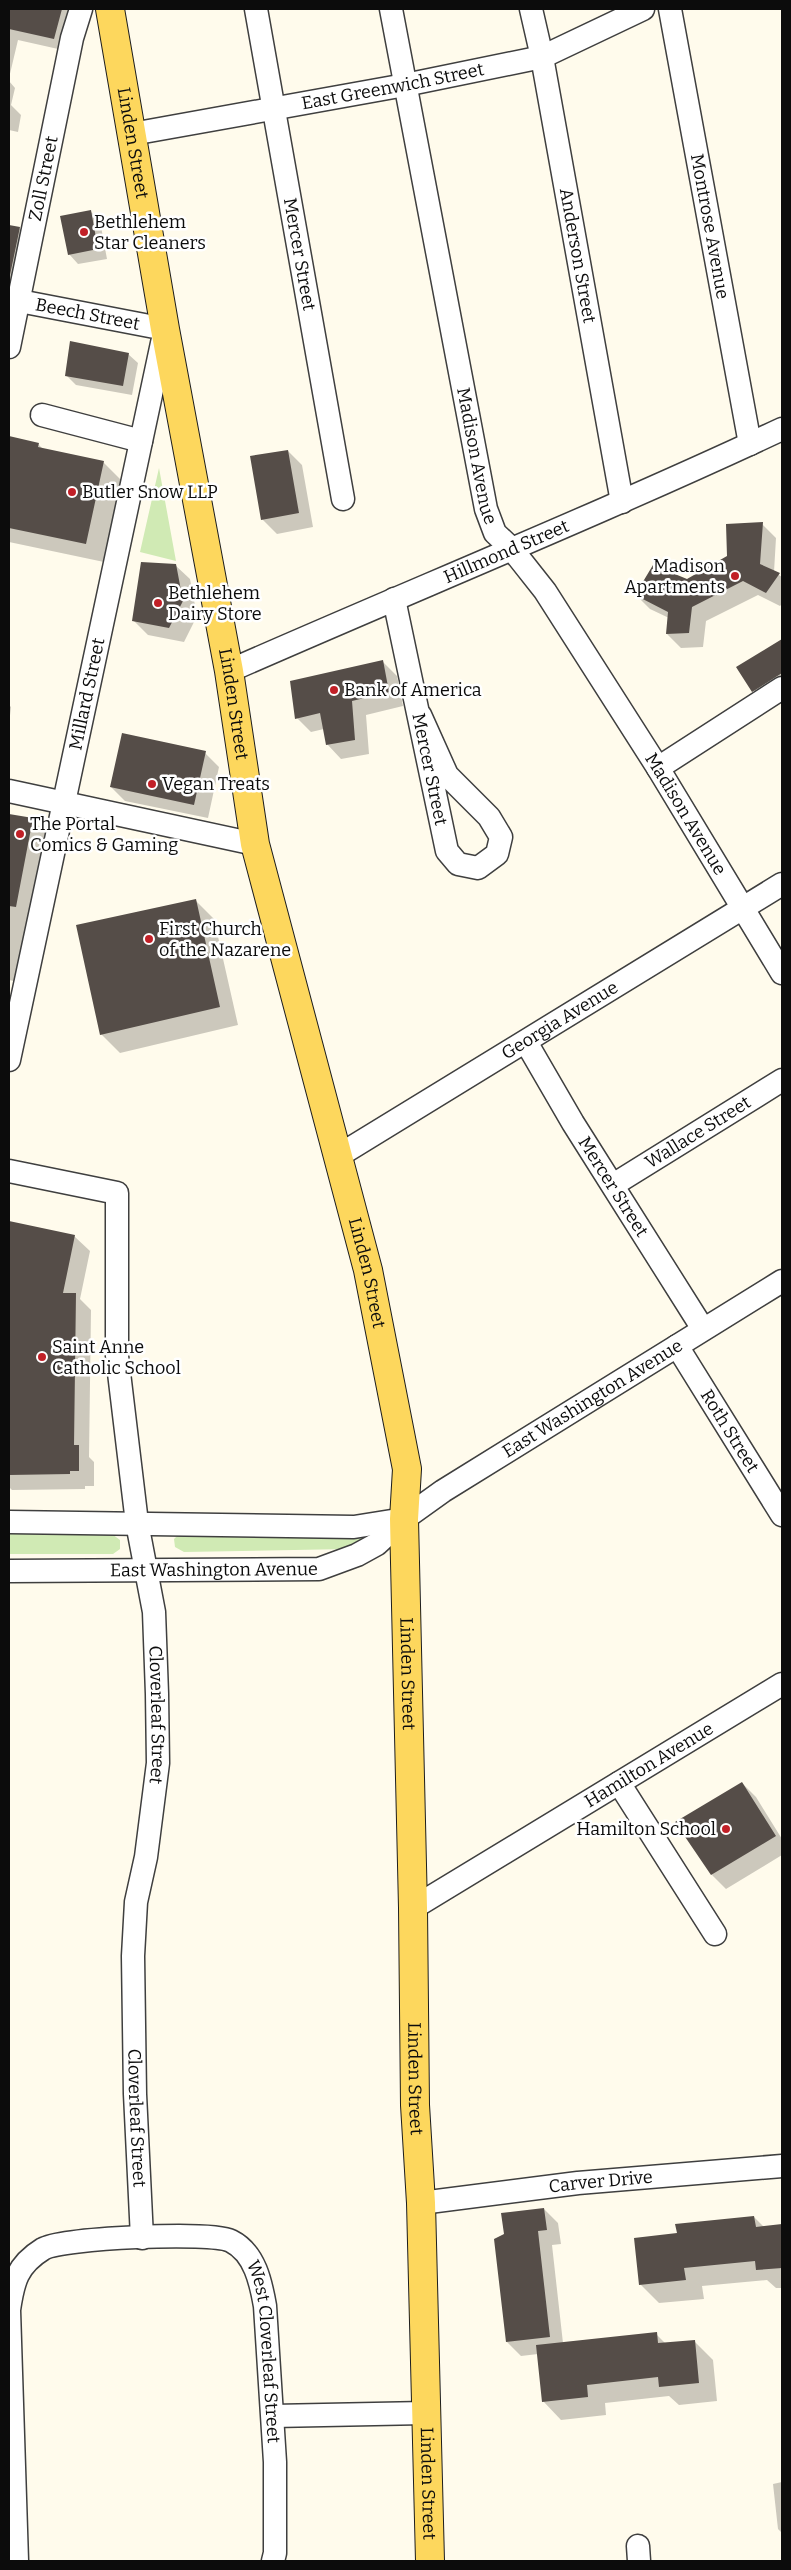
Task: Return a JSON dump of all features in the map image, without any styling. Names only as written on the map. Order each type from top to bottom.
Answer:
[{"type":"main road","name":"Linden Street","points":[[110,9],[165,329],[229,671],[255,844],[368,1270],[394,1396],[406,1469],[404,1519],[413,1908],[414,2105],[421,2203],[430,2561]]},
{"type":"street","name":"Zoll Street","points":[[9,347],[14,300],[72,38],[81,9]]},
{"type":"street","name":"Mercer Street","points":[[256,9],[343,499]]},
{"type":"street","name":"Madison Avenue","points":[[392,9],[486,509],[495,533],[511,548],[545,591],[658,768],[782,973]]},
{"type":"street","name":"Anderson Street","points":[[531,9],[542,57],[622,502]]},
{"type":"street","name":"East Greenwich Street","points":[[132,134],[405,85],[542,57],[644,9]]},
{"type":"street","name":"Montrose Avenue","points":[[670,9],[750,444]]},
{"type":"street","name":"Beech Street","points":[[14,300],[165,329]]},
{"type":"street","name":"Millard Street","points":[[9,1060],[165,329]]},
{"type":"street","points":[[42,415],[141,441]]},
{"type":"street","name":"Hillmond Street","points":[[229,671],[511,548],[622,502],[782,429]]},
{"type":"street","name":"Mercer Street","points":[[394,599],[420,715],[447,851],[458,864],[478,868],[497,854],[501,837],[489,817],[447,775],[420,715]]},
{"type":"street","points":[[658,768],[782,688]]},
{"type":"street","points":[[9,791],[255,844]]},
{"type":"street","name":"Georgia Avenue","points":[[338,1156],[782,884]]},
{"type":"street","name":"Mercer Street","points":[[526,1042],[534,1060],[703,1329]]},
{"type":"street","name":"Wallace Street","points":[[613,1185],[782,1080]]},
{"type":"street","name":"Cloverleaf Street","points":[[9,1171],[117,1193],[117,1356],[137,1523],[144,1570],[154,1612],[158,1763],[146,1857],[136,1902],[133,1956],[135,2094],[142,2238]]},
{"type":"street","name":"East Washington Avenue","points":[[9,1571],[319,1569],[357,1555],[377,1544],[404,1519],[452,1486],[782,1281]]},
{"type":"street","name":"Roth Street","points":[[676,1346],[776,1490],[782,1515]]},
{"type":"street","name":"East Washington Avenue","points":[[9,1522],[354,1528],[404,1519]]},
{"type":"street","name":"Hamilton Avenue","points":[[413,1908],[782,1684]]},
{"type":"street","points":[[619,1783],[715,1934]]},
{"type":"street","name":"Carver Drive","points":[[421,2203],[578,2183],[782,2166]]},
{"type":"street","name":"West Cloverleaf Street","points":[[18,2561],[9,2310],[13,2282],[21,2268],[44,2248],[74,2240],[197,2235],[231,2241],[251,2260],[260,2282],[265,2306],[273,2416],[275,2519],[275,2553],[273,2561]]},
{"type":"street","points":[[273,2416],[425,2413]]},
{"type":"green space","points":[[159,468],[176,561],[140,552]]},
{"type":"green space","points":[[349,1532],[368,1537],[348,1549],[184,1552],[175,1547],[174,1539],[180,1533]]},
{"type":"green space","points":[[9,1533],[112,1534],[120,1540],[120,1549],[113,1554],[9,1554]]},
{"type":"building","points":[[9,9],[62,9],[54,39],[9,29]]},
{"type":"building","points":[[91,210],[98,249],[68,255],[60,216]]},
{"type":"building","points":[[9,225],[20,227],[10,275],[9,275]]},
{"type":"building","points":[[70,341],[129,353],[123,386],[65,376]]},
{"type":"building","points":[[9,436],[39,443],[38,447],[104,461],[86,544],[9,528]]},
{"type":"building","points":[[288,450],[299,513],[261,520],[250,456]]},
{"type":"building","name":"Madison Apartments","points":[[763,522],[760,564],[780,573],[766,593],[743,581],[692,607],[689,633],[666,634],[668,612],[635,595],[653,565],[687,579],[727,556],[726,524]]},
{"type":"building","points":[[141,562],[176,564],[183,601],[169,628],[132,621]]},
{"type":"building","points":[[782,639],[782,673],[752,692],[736,667]]},
{"type":"building","points":[[383,660],[389,692],[352,701],[355,740],[326,745],[320,713],[295,719],[290,681]]},
{"type":"building","points":[[122,733],[206,751],[194,805],[110,787]]},
{"type":"building","points":[[9,814],[33,818],[16,907],[9,906]]},
{"type":"building","name":"First Church of the Nazarene","points":[[196,899],[220,1007],[100,1035],[76,925]]},
{"type":"building","name":"Saint Anne Catholic School","points":[[9,1221],[75,1235],[63,1293],[76,1293],[74,1445],[79,1445],[79,1471],[70,1471],[70,1474],[9,1475]]},
{"type":"building","name":"Hamilton School","points":[[742,1782],[776,1836],[711,1875],[675,1822]]},
{"type":"building","points":[[544,2208],[547,2230],[538,2231],[550,2337],[506,2342],[494,2239],[504,2234],[501,2213]]},
{"type":"building","points":[[754,2216],[756,2227],[782,2224],[782,2268],[756,2270],[755,2261],[684,2268],[686,2280],[639,2285],[634,2238],[677,2233],[675,2224]]},
{"type":"building","points":[[657,2332],[658,2343],[695,2340],[699,2383],[659,2387],[658,2377],[587,2385],[588,2397],[542,2402],[536,2345]]},
{"type":"place","name":"Bethlehem Star Cleaners","points":[[84,232]]},
{"type":"place","name":"Butler Snow LLP","points":[[72,492]]},
{"type":"place","name":"Madison Apartments","points":[[735,576]]},
{"type":"place","name":"Bethlehem Dairy Store","points":[[158,603]]},
{"type":"place","name":"Bank of America","points":[[334,690]]},
{"type":"place","name":"Vegan Treats","points":[[152,784]]},
{"type":"place","name":"The Portal Comics & Gaming","points":[[20,834]]},
{"type":"place","name":"First Church of the Nazarene","points":[[149,939]]},
{"type":"place","name":"Saint Anne Catholic School","points":[[42,1357]]},
{"type":"place","name":"Hamilton School","points":[[726,1829]]}]
